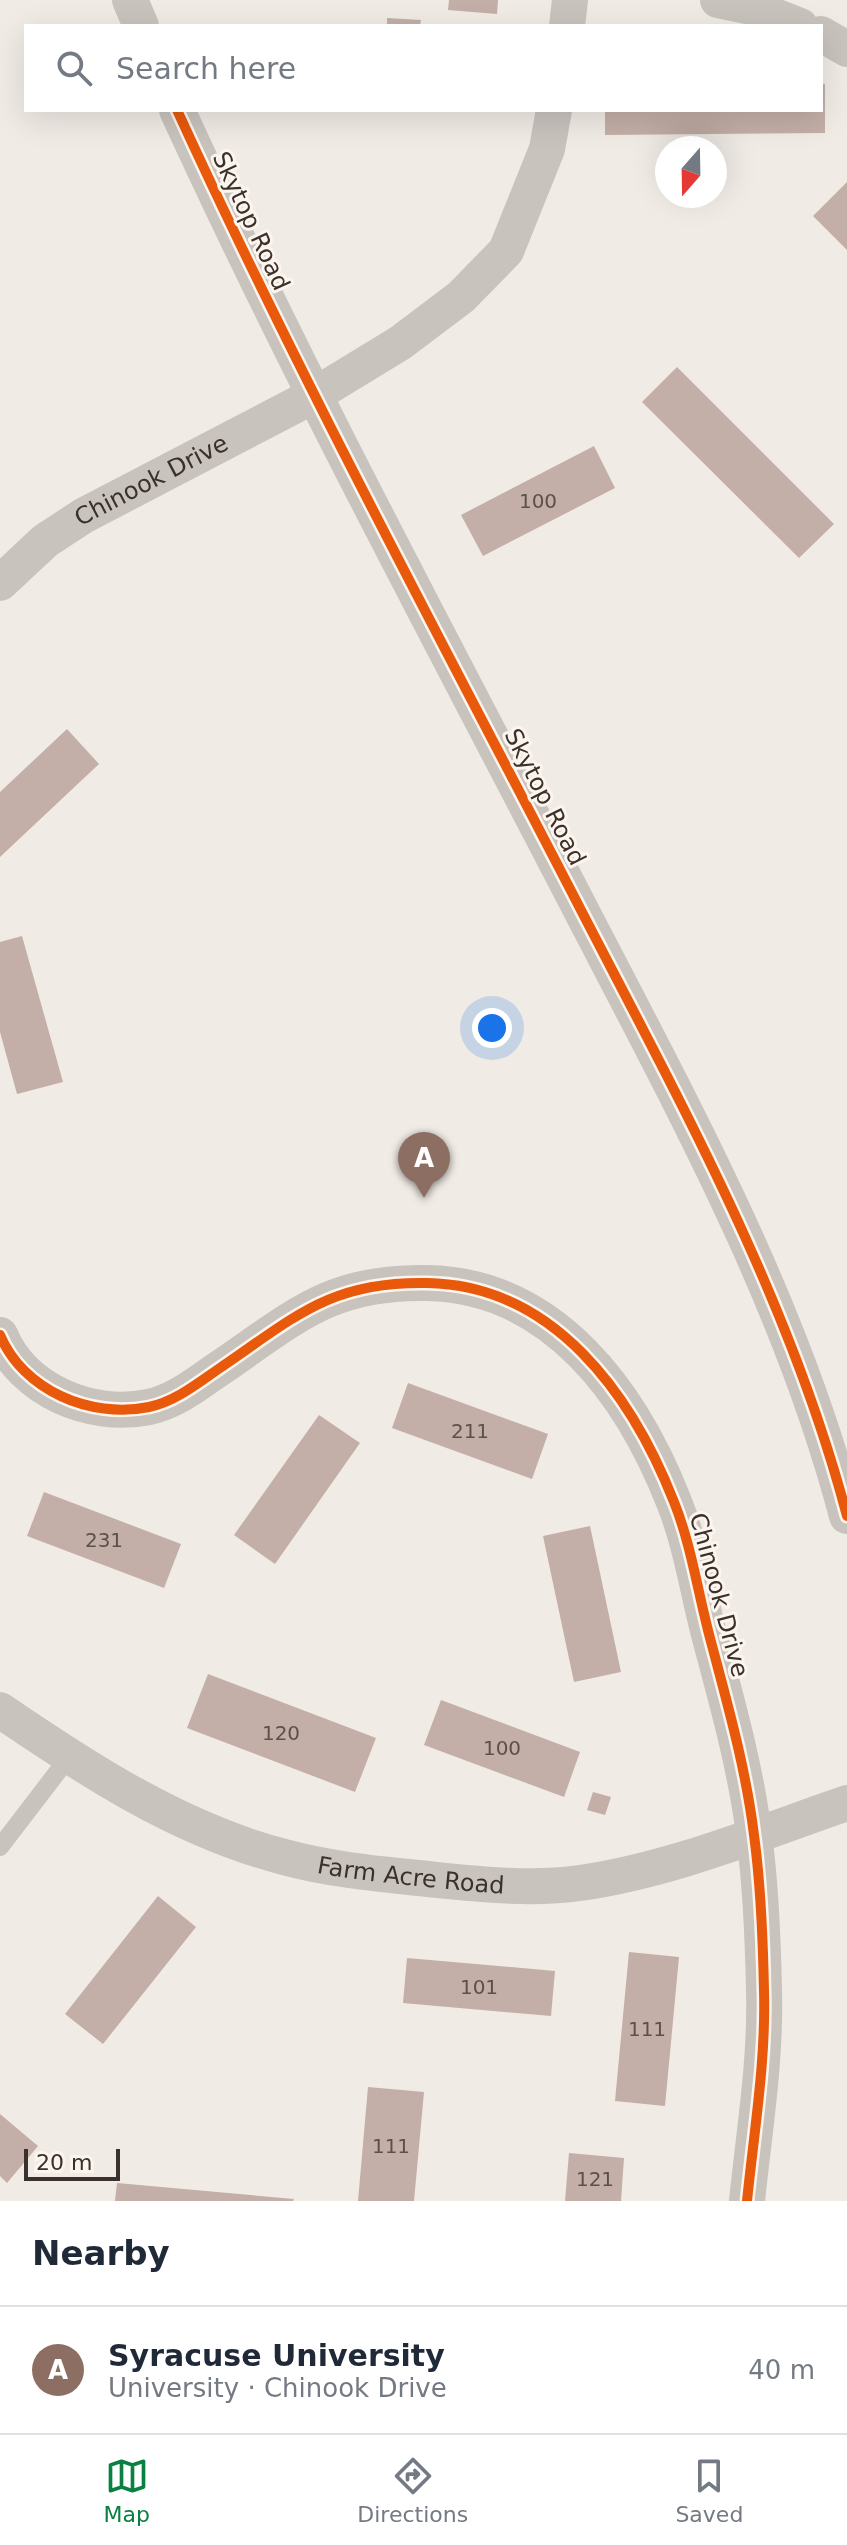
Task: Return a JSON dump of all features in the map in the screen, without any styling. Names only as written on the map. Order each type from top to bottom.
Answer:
[{"type":"street","points":[[130,0],[140,24]]},
{"type":"street","points":[[567,24],[570,0]]},
{"type":"street","points":[[718,0],[752,7],[795,24]]},
{"type":"street","points":[[823,35],[847,49]]},
{"type":"street","name":"Skytop Road","points":[[178,112],[313,396],[700,1141],[782,1321],[847,1516]]},
{"type":"street","name":"Chinook Drive","points":[[0,583],[45,541],[83,516],[313,396],[400,343],[461,297],[506,251],[547,149],[554,112]]},
{"type":"street","name":"Chinook Drive","points":[[4,1352],[54,1395],[110,1409],[150,1407],[189,1390],[306,1309],[340,1292],[381,1283],[433,1283],[483,1291],[530,1312],[573,1341],[630,1409],[675,1504],[730,1715],[754,1835],[764,1993],[747,2201]]},
{"type":"street","name":"Farm Acre Road","points":[[0,1710],[69,1757],[194,1827],[282,1857],[345,1871],[482,1885],[577,1883],[635,1873],[847,1803]]},
{"type":"lane","points":[[0,1847],[69,1757]]},
{"type":"building","points":[[449,0],[498,0],[497,14],[448,10]]},
{"type":"building","points":[[387,18],[421,20],[420,24],[387,24]]},
{"type":"building","points":[[825,84],[825,133],[605,135],[605,112],[823,112]]},
{"type":"building","points":[[847,182],[847,250],[813,216]]},
{"type":"building","points":[[677,367],[834,524],[799,558],[642,402]]},
{"type":"building","points":[[594,446],[615,488],[483,556],[461,515]]},
{"type":"building","points":[[67,729],[99,764],[0,857],[0,792]]},
{"type":"building","points":[[22,936],[63,1082],[17,1094],[0,1032],[0,942]]},
{"type":"building","points":[[408,1383],[548,1434],[532,1479],[392,1428]]},
{"type":"building","points":[[319,1415],[360,1443],[275,1564],[234,1535]]},
{"type":"building","points":[[44,1492],[181,1544],[164,1588],[27,1536]]},
{"type":"building","points":[[590,1526],[621,1672],[574,1682],[543,1536]]},
{"type":"building","points":[[208,1674],[376,1738],[355,1792],[187,1728]]},
{"type":"building","points":[[441,1700],[580,1752],[564,1797],[424,1745]]},
{"type":"building","points":[[593,1792],[611,1797],[605,1815],[587,1810]]},
{"type":"building","points":[[158,1896],[196,1927],[103,2044],[65,2014]]},
{"type":"building","points":[[629,1952],[679,1957],[665,2106],[615,2101]]},
{"type":"building","points":[[407,1958],[555,1971],[551,2016],[403,2003]]},
{"type":"building","points":[[368,2087],[424,2092],[414,2201],[358,2201]]},
{"type":"building","points":[[0,2114],[38,2146],[7,2183],[0,2176]]},
{"type":"building","points":[[569,2153],[624,2158],[621,2201],[565,2201]]},
{"type":"building","points":[[117,2183],[294,2199],[115,2201]]},
{"type":"cycle path","points":[[178,112],[324,414],[659,1060],[732,1208],[796,1360],[824,1437],[847,1516]]},
{"type":"cycle path","points":[[0,1335],[25,1371],[42,1385],[82,1404],[127,1410],[158,1405],[176,1397],[314,1306],[364,1288],[427,1283],[472,1289],[513,1303],[550,1325],[582,1353],[611,1386],[657,1462],[680,1518],[746,1785],[760,1893],[764,2017],[747,2201]]},
{"type":"place","name":"Syracuse University","points":[[424,1198]]}]
